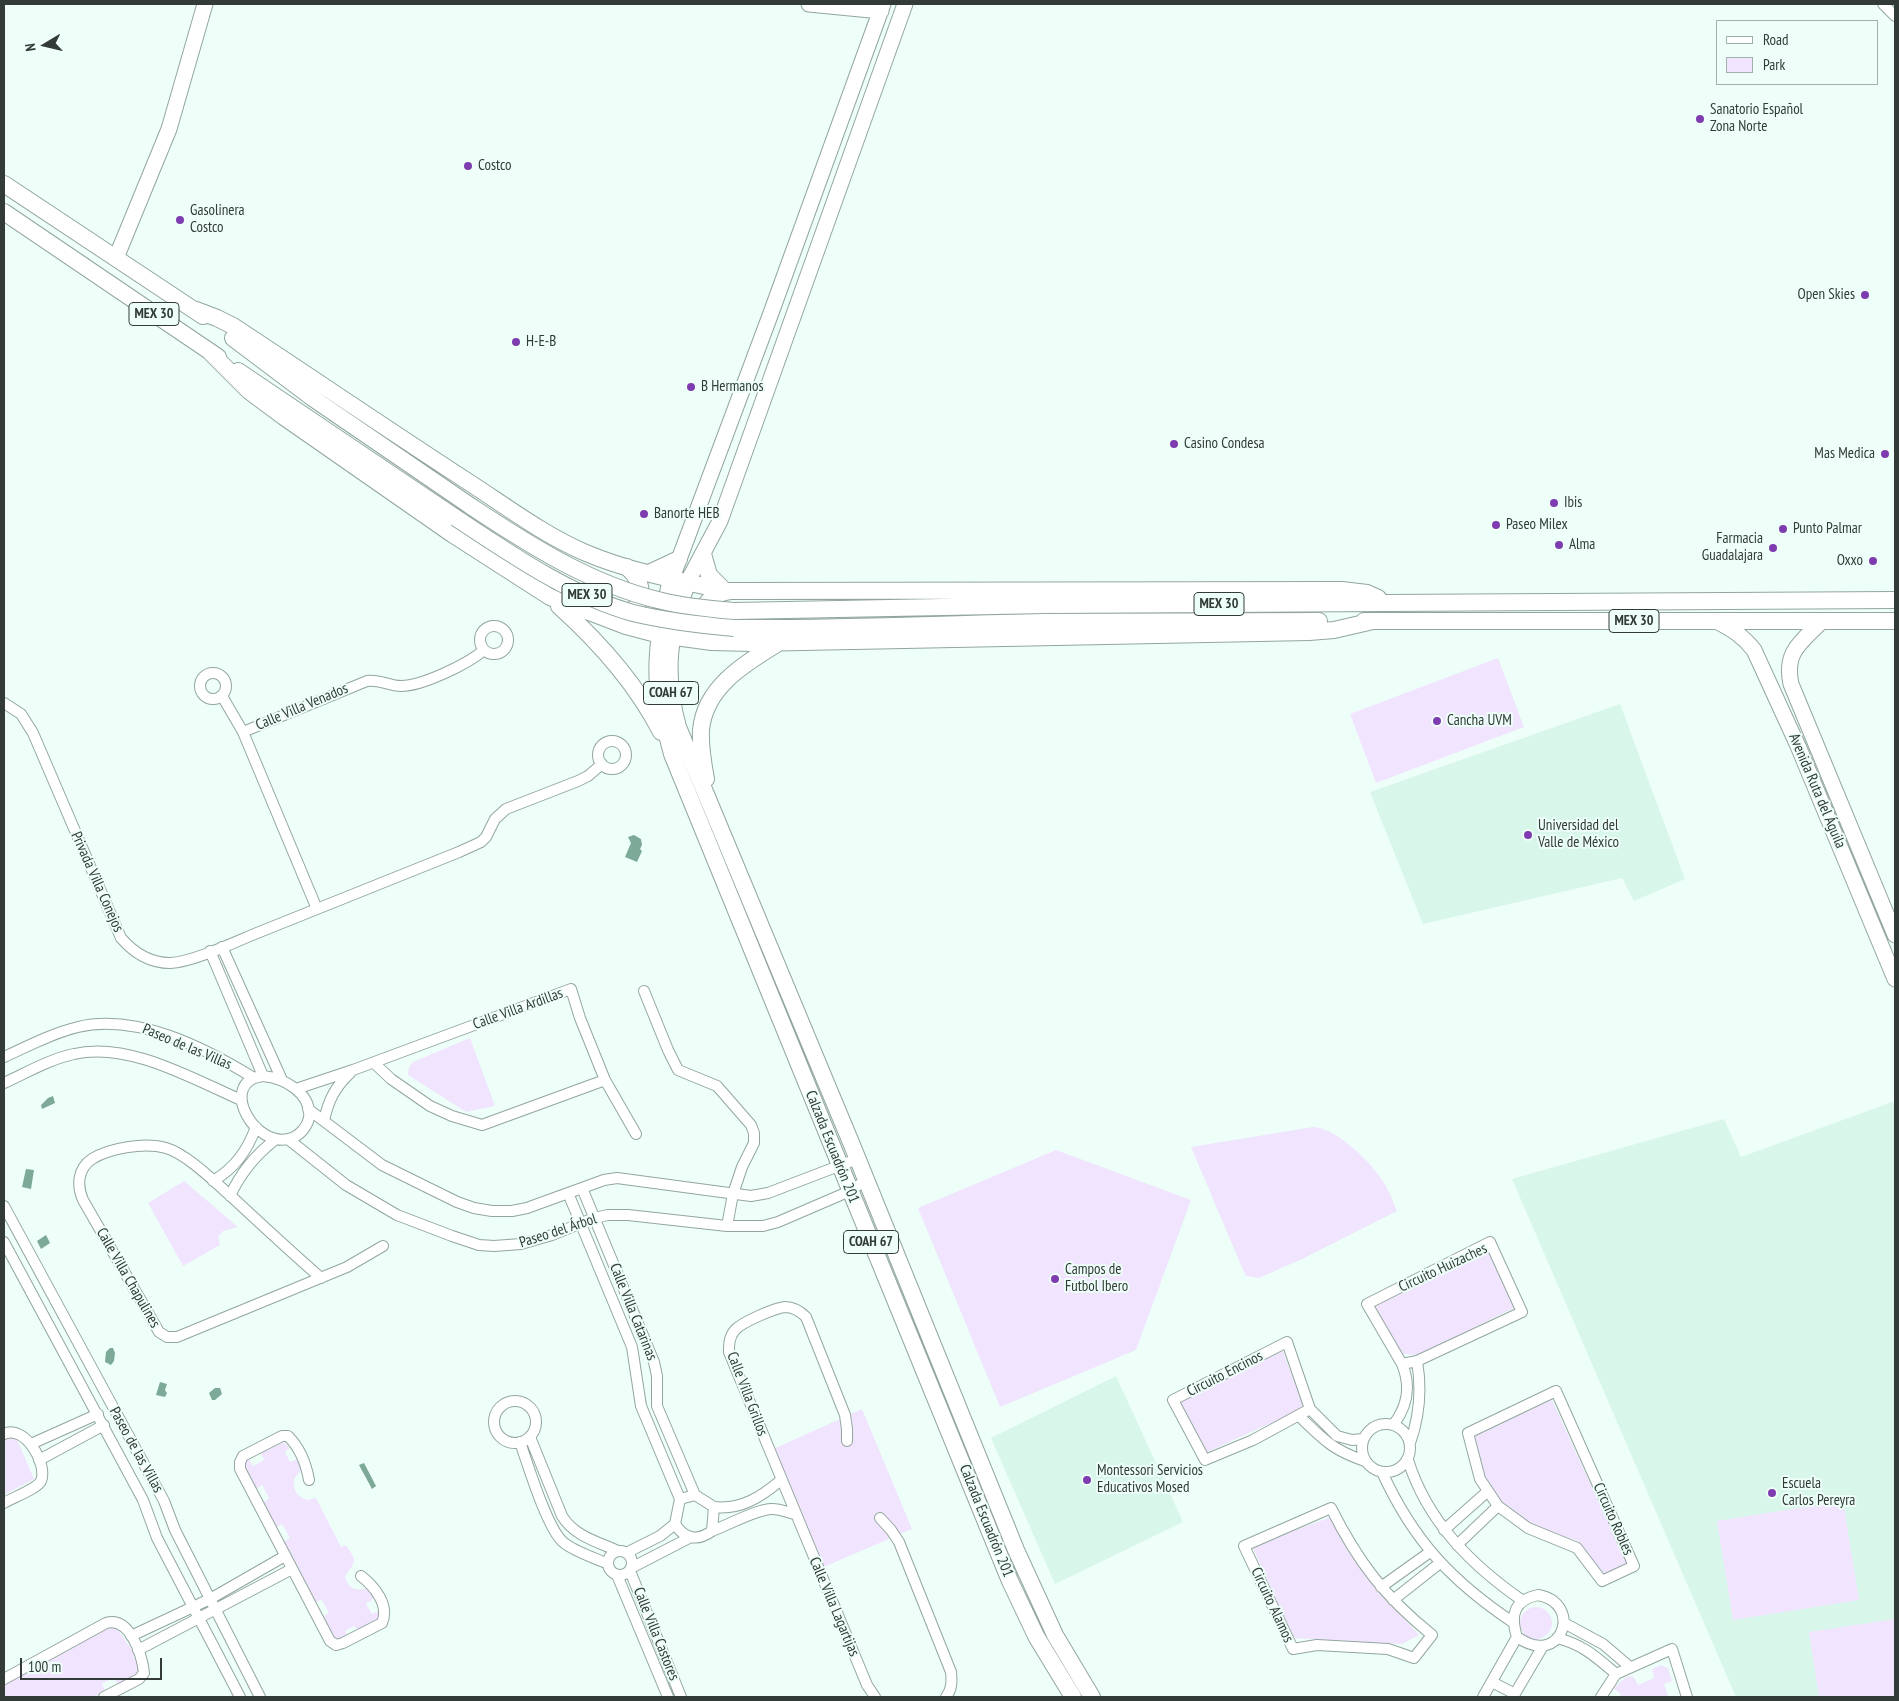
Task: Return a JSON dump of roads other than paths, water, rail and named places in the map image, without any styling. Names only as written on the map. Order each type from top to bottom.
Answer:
[{"type":"main road","points":[[116,258],[169,129],[205,4]]},
{"type":"main road","points":[[809,4],[882,8]]},
{"type":"main road","name":"COAH 67","points":[[687,583],[720,521],[905,4]]},
{"type":"main road","name":"COAH 67","points":[[671,579],[771,313],[882,8]]},
{"type":"main road","name":"MEX 30","points":[[4,184],[196,310],[314,399],[472,507],[552,558],[610,585],[662,601],[692,607],[734,611],[1046,605],[1895,600]]},
{"type":"main road","name":"MEX 30","points":[[4,212],[512,555],[584,594],[631,612],[676,622],[734,628],[872,628],[1041,622],[1190,620],[1895,621]]},
{"type":"main road","points":[[196,310],[233,326],[366,416],[548,533],[586,553],[627,568],[687,583],[727,591],[1342,590],[1367,593],[1392,602]]},
{"type":"main road","points":[[210,352],[249,391],[284,417],[444,528],[550,598],[598,644],[619,669],[640,696],[672,754]]},
{"type":"main road","points":[[684,544],[704,553],[709,575],[727,591]]},
{"type":"main road","points":[[649,573],[678,560]]},
{"type":"main road","points":[[611,621],[631,614],[637,606],[641,595],[640,584],[635,575],[627,568]]},
{"type":"main road","name":"Calzada Escuadrón 201","points":[[671,579],[665,636],[657,666],[660,704],[672,754],[1010,1581],[1036,1636],[1073,1697]]},
{"type":"main road","name":"Calzada Escuadrón 201","points":[[687,583],[676,614],[665,636],[673,709],[686,749],[709,799],[866,1180],[1016,1550],[1056,1635],[1092,1697]]},
{"type":"main road","points":[[712,642],[704,633],[701,622],[702,610],[708,600],[718,593],[727,591]]},
{"type":"main road","points":[[550,598],[611,621],[665,636],[712,642],[1303,632],[1334,630],[1373,621]]},
{"type":"main road","name":"Avenida Ruta del Águila","points":[[1716,621],[1733,629],[1754,650],[1798,746],[1895,979]]},
{"type":"main road","name":"Avenida Ruta del Águila","points":[[1822,622],[1798,644],[1790,657],[1788,671],[1791,684],[1895,935]]},
{"type":"main road","points":[[709,799],[701,741],[705,711],[714,694],[726,680],[743,665],[781,642]]},
{"type":"street","points":[[1883,4],[1895,16]]},
{"type":"street","name":"Calle Villa Venados","points":[[317,909],[243,732],[367,680],[401,686],[420,683],[470,661],[484,650]]},
{"type":"street","points":[[222,696],[243,732]]},
{"type":"street","name":"Privada Villa Conejos","points":[[4,703],[21,714],[33,733],[121,938],[140,955],[161,962],[180,962],[210,951]]},
{"type":"street","points":[[259,1077],[232,1003],[210,951],[475,845],[486,837],[495,819],[506,809],[578,781],[588,776],[602,764]]},
{"type":"street","points":[[222,947],[282,1080]]},
{"type":"street","name":"Calle Villa Ardillas","points":[[296,1089],[374,1063],[571,989],[591,1047],[605,1080],[636,1134]]},
{"type":"street","points":[[644,991],[678,1070],[718,1086],[751,1125],[754,1133],[754,1142],[742,1167],[733,1194],[727,1226]]},
{"type":"street","points":[[232,1003],[244,997]]},
{"type":"street","name":"Paseo de las Villas","points":[[4,1057],[65,1031],[92,1024],[113,1023],[134,1025],[170,1037],[259,1077]]},
{"type":"street","name":"Paseo de las Villas","points":[[4,1084],[64,1056],[91,1051],[108,1051],[144,1060],[241,1100]]},
{"type":"street","points":[[374,1063],[391,1079],[430,1106],[482,1126],[605,1080]]},
{"type":"street","name":"Calle Villa Ardillas","points":[[324,1121],[333,1093],[353,1070]]},
{"type":"street","points":[[259,1077],[282,1080],[296,1089],[301,1095],[308,1109],[309,1116],[302,1132],[288,1139],[276,1139],[256,1127],[247,1117],[241,1100],[244,1087],[259,1077]]},
{"type":"street","points":[[308,1109],[388,1168],[457,1202],[474,1208],[492,1211],[512,1211],[527,1208],[604,1180],[617,1178],[751,1196],[768,1193],[857,1159]]},
{"type":"street","points":[[230,1196],[256,1127]]},
{"type":"street","points":[[213,1180],[256,1156],[276,1139]]},
{"type":"street","name":"Paseo del Árbol","points":[[288,1139],[346,1185],[397,1215],[479,1245],[508,1246],[521,1244],[552,1235],[594,1218],[608,1215],[628,1215],[727,1226],[763,1226],[778,1222],[850,1191],[866,1180]]},
{"type":"street","name":"Calle Villa Chapulines","points":[[152,1145],[177,1153],[213,1180],[230,1196],[321,1278],[177,1337],[167,1337],[159,1332],[83,1200],[79,1189],[79,1179],[82,1170],[90,1160],[97,1156],[136,1146],[152,1145]]},
{"type":"street","name":"Calle Villa Catarinas","points":[[582,1188],[654,1362],[657,1376],[657,1406],[695,1494]]},
{"type":"street","name":"Calle Villa Catarinas","points":[[568,1193],[632,1347],[641,1406],[680,1499]]},
{"type":"street","name":"Paseo de las Villas","points":[[4,1206],[164,1501],[175,1530],[260,1697]]},
{"type":"street","name":"Paseo de las Villas","points":[[4,1242],[144,1500],[157,1538],[240,1697]]},
{"type":"street","name":"Circuito Huizaches","points":[[1394,1424],[1406,1401],[1407,1382],[1402,1364],[1367,1304],[1490,1242],[1522,1312],[1417,1361],[1402,1364]]},
{"type":"street","points":[[321,1278],[347,1267],[383,1246]]},
{"type":"street","name":"Calle Villa Grillos","points":[[795,1514],[729,1352],[731,1337],[742,1325],[779,1308],[792,1308],[800,1311],[806,1318],[845,1415],[847,1441]]},
{"type":"street","name":"Circuito Encinos","points":[[1310,1409],[1253,1440],[1205,1460],[1173,1400],[1287,1342],[1310,1409],[1337,1436]]},
{"type":"street","points":[[1410,1443],[1420,1406],[1421,1391],[1417,1361]]},
{"type":"street","name":"Circuito Robles","points":[[1556,1391],[1634,1566],[1602,1581],[1577,1548],[1528,1528],[1498,1506],[1488,1491],[1480,1480],[1468,1433],[1556,1391]]},
{"type":"street","points":[[519,1401],[525,1403],[534,1412],[536,1425],[530,1437],[520,1442],[507,1441],[497,1432],[496,1412],[506,1403],[519,1401]]},
{"type":"street","points":[[1406,1401],[1420,1406]]},
{"type":"street","points":[[31,1444],[98,1414]]},
{"type":"street","points":[[1299,1416],[1340,1452],[1365,1461]]},
{"type":"street","points":[[1379,1424],[1394,1424],[1407,1435],[1411,1452],[1408,1460],[1397,1470],[1382,1472],[1365,1461],[1362,1454],[1363,1440],[1372,1428],[1379,1424]]},
{"type":"street","points":[[39,1460],[104,1425]]},
{"type":"street","points":[[4,1434],[7,1432],[18,1433],[25,1436],[31,1444],[42,1469],[41,1481],[36,1486],[4,1503]]},
{"type":"street","points":[[57,1432],[64,1445]]},
{"type":"street","points":[[309,1480],[304,1459],[288,1436],[282,1436],[243,1456],[240,1462],[240,1469],[285,1556],[330,1641],[336,1644],[343,1643],[382,1623],[385,1617],[375,1589],[361,1576]]},
{"type":"street","points":[[1330,1445],[1337,1436],[1352,1440],[1363,1440]]},
{"type":"street","points":[[530,1437],[562,1516],[568,1526],[576,1532],[622,1552],[632,1561],[630,1569]]},
{"type":"street","points":[[520,1442],[557,1536],[564,1544],[608,1564],[610,1569],[617,1575],[624,1575],[630,1569],[689,1538],[704,1536],[768,1509],[795,1514]]},
{"type":"street","points":[[1408,1460],[1417,1486],[1444,1530],[1457,1545],[1498,1583],[1523,1601]]},
{"type":"street","points":[[1382,1472],[1399,1508],[1430,1552],[1463,1586],[1514,1623]]},
{"type":"street","points":[[689,1538],[679,1531],[676,1524],[680,1499],[695,1494],[714,1507],[729,1508],[753,1500],[767,1492],[781,1480]]},
{"type":"street","points":[[1444,1530],[1488,1491]]},
{"type":"street","points":[[1457,1545],[1498,1506]]},
{"type":"street","points":[[712,1531],[714,1507]]},
{"type":"street","name":"Circuito Alamos","points":[[1331,1508],[1345,1536],[1381,1587],[1432,1635],[1414,1658],[1388,1649],[1317,1644],[1293,1649],[1244,1546],[1331,1508]]},
{"type":"street","name":"Calle Villa Lagartijas","points":[[795,1514],[867,1685],[875,1697]]},
{"type":"street","points":[[880,1518],[899,1542],[952,1672],[950,1692],[946,1697]]},
{"type":"street","points":[[608,1564],[611,1555],[660,1536],[676,1524]]},
{"type":"street","points":[[1381,1587],[1430,1552]]},
{"type":"street","points":[[131,1636],[193,1608],[285,1556]]},
{"type":"street","points":[[1393,1600],[1440,1563]]},
{"type":"street","points":[[138,1650],[292,1569]]},
{"type":"street","name":"Calle Villa Castores","points":[[630,1569],[681,1697]]},
{"type":"street","name":"Calle Villa Castores","points":[[617,1575],[668,1697]]},
{"type":"street","points":[[1483,1697],[1517,1637],[1514,1615],[1517,1607],[1530,1597],[1546,1597],[1554,1601],[1560,1607],[1564,1623],[1557,1638],[1543,1646],[1514,1696],[1492,1682]]},
{"type":"street","points":[[4,1679],[106,1623],[113,1621],[120,1623],[131,1636],[138,1650],[144,1673],[139,1679],[104,1697]]},
{"type":"street","points":[[1564,1623],[1603,1644],[1630,1667]]},
{"type":"street","points":[[157,1624],[164,1637]]},
{"type":"street","points":[[1517,1637],[1527,1644],[1543,1646]]},
{"type":"street","points":[[1557,1638],[1572,1642],[1594,1654],[1616,1674]]},
{"type":"street","points":[[1594,1654],[1603,1644]]},
{"type":"street","points":[[1601,1697],[1616,1674],[1672,1648],[1687,1697]]},
{"type":"place","name":"Sanatorio Español Zona Norte","points":[[1700,119]]},
{"type":"place","name":"Costco","points":[[468,166]]},
{"type":"place","name":"Gasolinera Costco","points":[[180,220]]},
{"type":"place","name":"Open Skies","points":[[1865,295]]},
{"type":"place","name":"H-E-B","points":[[516,342]]},
{"type":"place","name":"B Hermanos","points":[[691,387]]},
{"type":"place","name":"Casino Condesa","points":[[1174,444]]},
{"type":"place","name":"Mas Medica","points":[[1885,454]]},
{"type":"place","name":"Ibis","points":[[1554,503]]},
{"type":"place","name":"Banorte HEB","points":[[644,514]]},
{"type":"place","name":"Paseo Milex","points":[[1496,525]]},
{"type":"place","name":"Punto Palmar","points":[[1783,529]]},
{"type":"place","name":"Alma","points":[[1559,545]]},
{"type":"place","name":"Farmacia Guadalajara","points":[[1773,548]]},
{"type":"place","name":"Oxxo","points":[[1873,561]]},
{"type":"place","name":"Cancha UVM","points":[[1437,721]]},
{"type":"place","name":"Universidad del Valle de México","points":[[1528,835]]},
{"type":"place","name":"Campos de Futbol Ibero","points":[[1055,1279]]},
{"type":"place","name":"Montessori Servicios Educativos Mosed","points":[[1087,1480]]},
{"type":"place","name":"Escuela Carlos Pereyra","points":[[1772,1493]]}]
